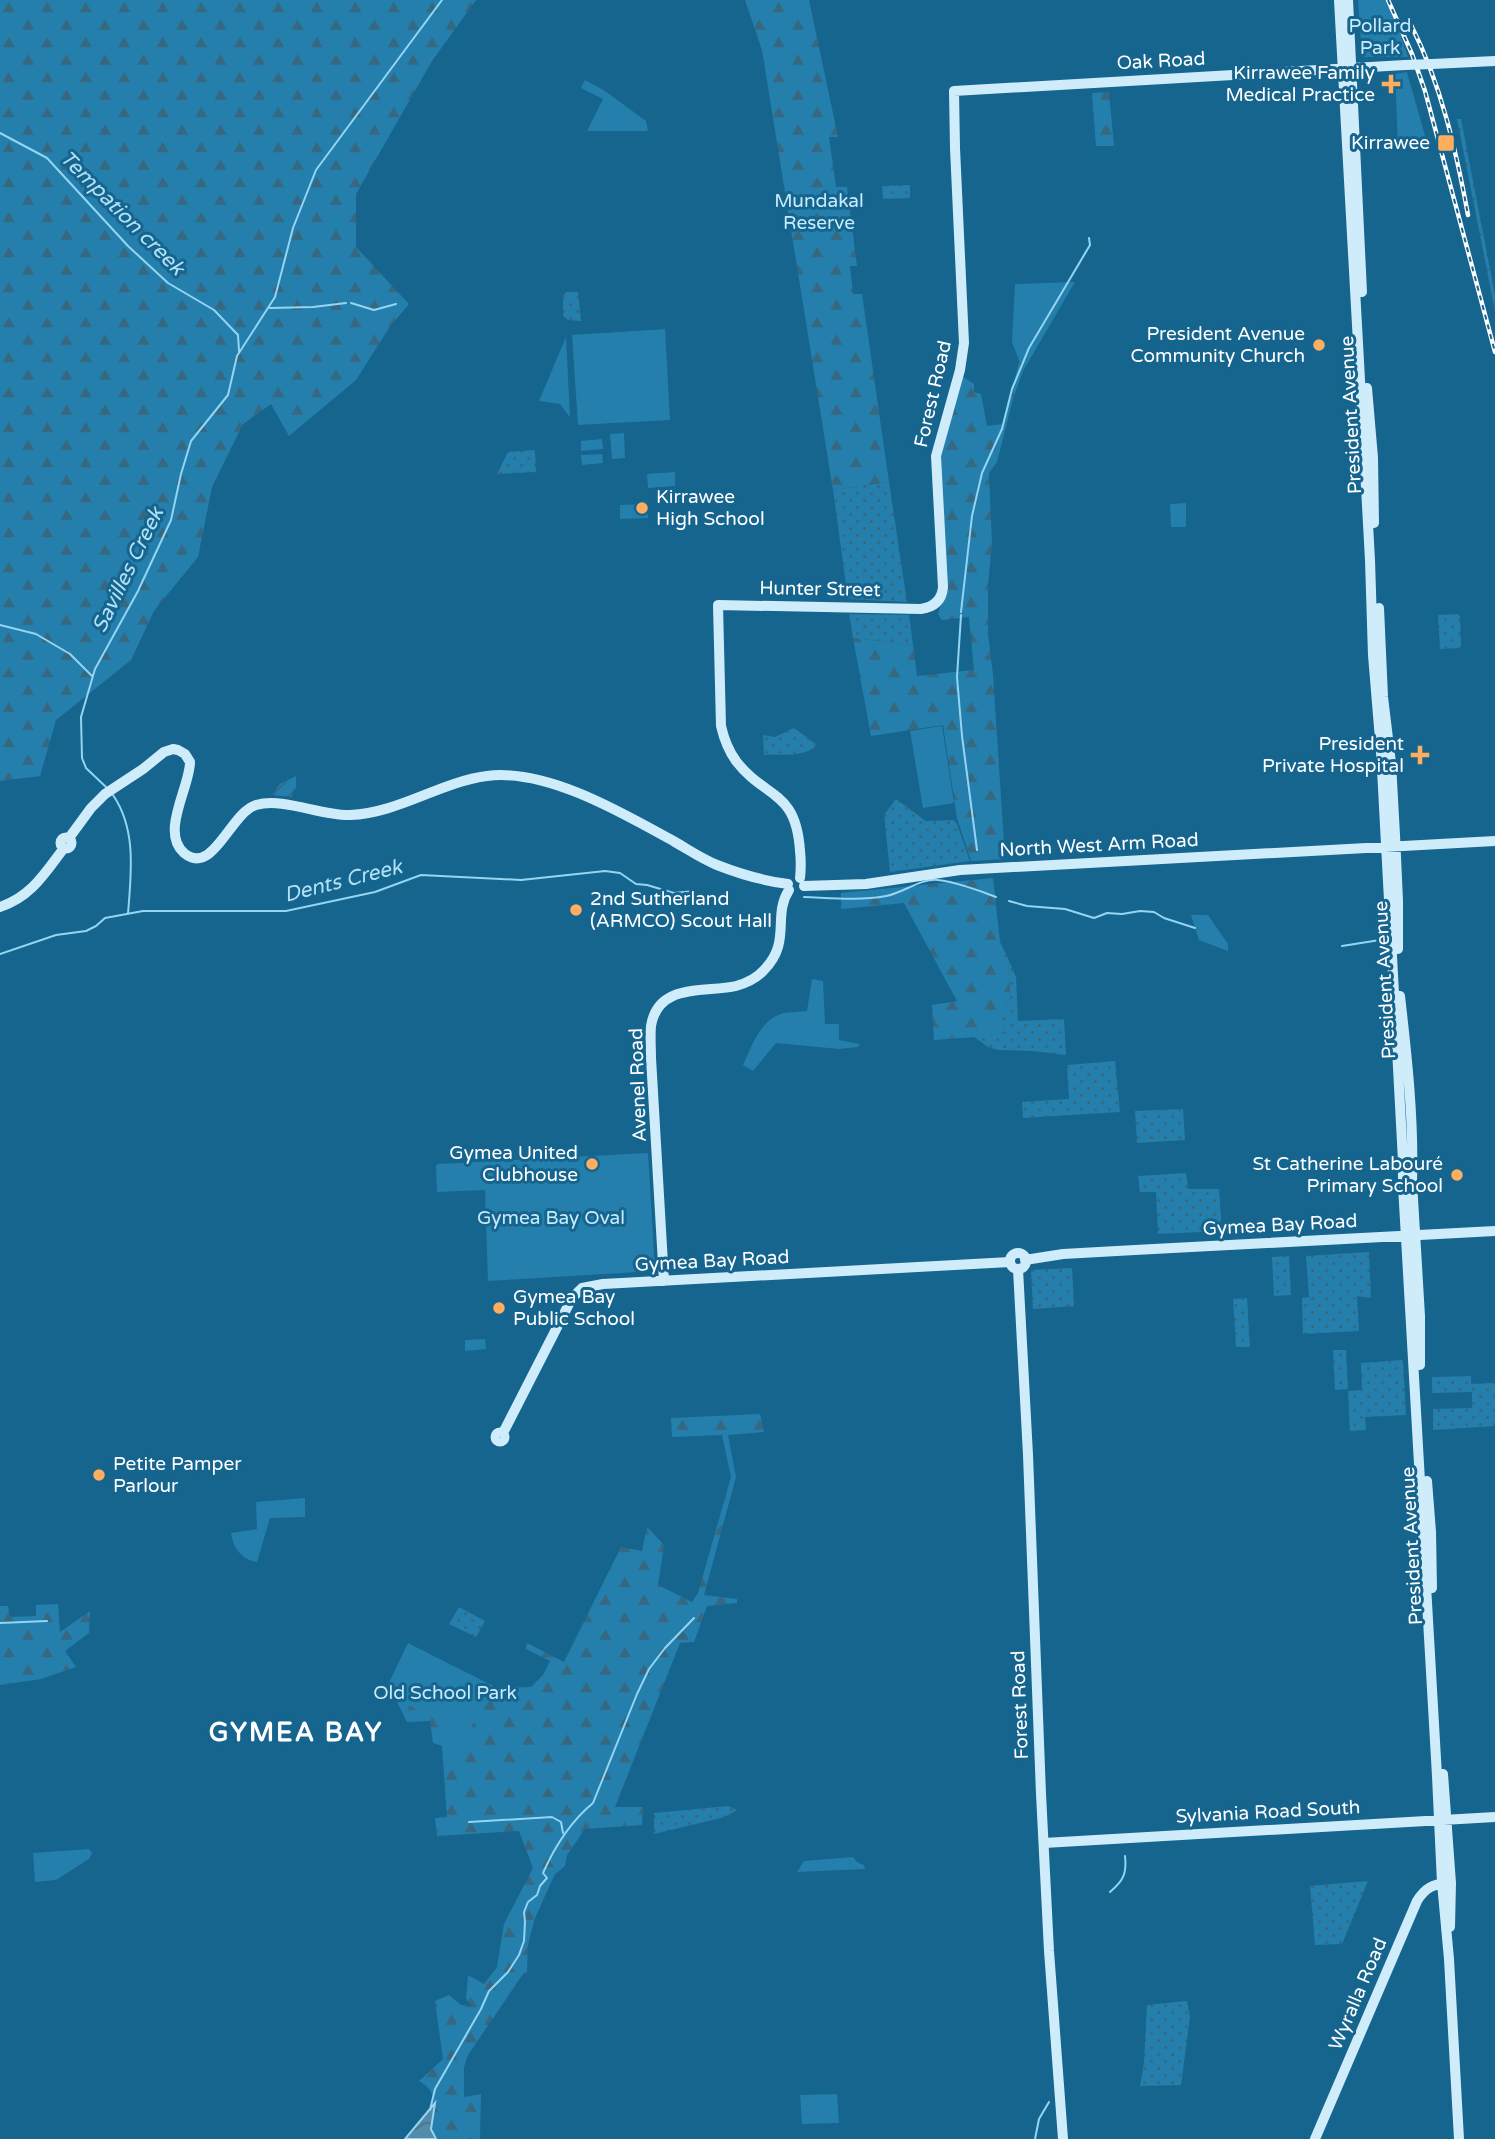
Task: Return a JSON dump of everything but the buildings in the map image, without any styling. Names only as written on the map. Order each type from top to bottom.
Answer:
[{"type":"street","name":"President Avenue","points":[[1339,0],[1357,149],[1357,221],[1373,458],[1377,655],[1391,846],[1398,1089],[1406,1128]]},
{"type":"street","name":"President Avenue","points":[[1348,0],[1348,69]]},
{"type":"street","name":"Oak Road","points":[[954,91],[1495,61]]},
{"type":"street","name":"Forest Road","points":[[921,609],[936,603],[943,591],[936,456],[960,370],[964,343],[954,91]]},
{"type":"street","name":"Hunter Street","points":[[802,882],[797,827],[790,810],[737,762],[724,739],[721,726],[718,604],[921,609]]},
{"type":"street","points":[[0,907],[24,896],[35,887],[91,808],[105,794],[164,752],[173,749],[185,754],[190,762],[190,772],[177,810],[175,837],[184,853],[197,858],[214,851],[237,818],[247,809],[258,805],[279,805],[341,815],[358,814],[386,810],[471,779],[519,776],[549,783],[617,810],[717,865],[789,887],[794,879],[802,882]]},
{"type":"street","name":"North West Arm Road","points":[[802,882],[866,884],[960,870],[1495,841]]},
{"type":"street","name":"President Avenue","points":[[1391,846],[1398,901],[1398,962],[1406,1038],[1410,1236],[1420,1316],[1427,1532],[1459,2139]]},
{"type":"street","name":"Avenel Road","points":[[664,1281],[651,1058],[651,1026],[654,1016],[674,995],[692,990],[740,985],[763,971],[775,957],[780,944],[782,906],[789,887]]},
{"type":"street","points":[[1398,1089],[1401,1044],[1406,1038]]},
{"type":"street","name":"Gymea Bay Road","points":[[503,1433],[572,1298],[578,1290],[597,1285],[1018,1264],[1063,1254],[1495,1231]]},
{"type":"street","name":"Forest Road","points":[[1018,1264],[1049,1951],[1063,2139]]},
{"type":"street","name":"Sylvania Road South","points":[[1044,1843],[1495,1817]]},
{"type":"street","name":"Wyralla Road","points":[[1315,2139],[1417,1901],[1424,1890],[1446,1883]]},
{"type":"green space","points":[[0,0],[476,0],[432,61],[356,194],[356,247],[409,304],[389,328],[356,380],[289,436],[271,404],[243,424],[212,487],[198,557],[154,611],[131,660],[56,720],[40,776],[0,781]]},
{"type":"green space","name":"Mundakal Reserve","points":[[745,0],[809,0],[838,137],[829,137],[836,187],[847,187],[857,266],[850,266],[853,294],[862,294],[889,482],[833,490],[762,50]]},
{"type":"green space","name":"Pollard Park","points":[[1358,0],[1385,0],[1393,14],[1408,57],[1362,57]]},
{"type":"green space","points":[[1407,72],[1427,143],[1398,145],[1395,74]]},
{"type":"green space","points":[[585,80],[646,121],[648,131],[587,131],[603,99],[581,88]]},
{"type":"green space","points":[[1109,92],[1114,146],[1096,146],[1092,93]]},
{"type":"green space","points":[[1457,119],[1461,119],[1495,295],[1495,311]]},
{"type":"green space","points":[[910,185],[910,198],[883,199],[882,186]]},
{"type":"green space","points":[[1075,282],[1023,371],[1012,342],[1015,284]]},
{"type":"green space","points":[[566,292],[578,292],[581,321],[568,320],[563,316],[563,297]]},
{"type":"green space","points":[[665,329],[670,420],[578,425],[572,335]]},
{"type":"green space","points":[[566,337],[570,417],[560,404],[539,401]]},
{"type":"green space","points":[[1019,362],[1023,371],[997,462],[989,473],[992,543],[988,584],[988,634],[1005,859],[971,861],[957,818],[943,725],[871,736],[853,638],[913,645],[917,676],[974,670],[969,617],[942,620],[938,614],[945,594],[938,456],[963,377],[974,384],[974,392],[981,394],[987,426],[1003,424]]},
{"type":"green space","points":[[624,433],[625,458],[612,459],[610,434]]},
{"type":"green space","points":[[602,439],[603,449],[581,451],[581,441]]},
{"type":"green space","points":[[535,450],[536,472],[497,474],[508,452]]},
{"type":"green space","points":[[602,454],[603,463],[582,465],[581,455]]},
{"type":"green space","points":[[675,472],[675,486],[648,488],[647,474]]},
{"type":"green space","points":[[889,482],[907,602],[848,599],[833,490]]},
{"type":"green space","points":[[1186,503],[1186,527],[1171,527],[1170,504]]},
{"type":"green space","points":[[647,504],[648,518],[620,519],[620,505]]},
{"type":"green space","points":[[849,614],[909,615],[913,645],[853,638]]},
{"type":"green space","points":[[1438,615],[1460,616],[1461,648],[1440,649]]},
{"type":"green space","points":[[942,726],[954,803],[923,808],[910,731]]},
{"type":"green space","points":[[794,728],[817,745],[799,754],[764,755],[763,735],[775,737]]},
{"type":"green space","points":[[296,776],[296,788],[292,797],[272,795],[280,784]]},
{"type":"green space","points":[[896,799],[926,821],[953,820],[957,824],[970,861],[890,872],[884,815]]},
{"type":"green space","points":[[993,878],[1000,942],[1008,958],[1010,999],[1002,1009],[1003,1035],[934,1040],[932,1005],[957,1001],[904,903],[841,909],[841,893]]},
{"type":"green space","points":[[1191,915],[1208,915],[1228,944],[1228,951],[1199,940]]},
{"type":"green space","points":[[1008,958],[1016,977],[1018,1021],[1064,1019],[1066,1055],[998,1050],[988,1047],[973,1036],[1003,1034],[1002,1009],[1010,999]]},
{"type":"green space","points":[[812,979],[823,981],[825,1024],[839,1024],[839,1040],[860,1044],[858,1047],[839,1049],[776,1043],[753,1071],[743,1065],[758,1034],[769,1021],[784,1013],[807,1011]]},
{"type":"green space","points":[[1115,1061],[1120,1112],[1023,1118],[1022,1102],[1069,1099],[1067,1065]]},
{"type":"green space","points":[[1183,1109],[1185,1140],[1137,1143],[1135,1111]]},
{"type":"green space","name":"Gymea Bay Oval","points":[[648,1153],[655,1271],[488,1281],[485,1190],[437,1192],[438,1164]]},
{"type":"green space","points":[[1186,1173],[1188,1189],[1219,1189],[1222,1231],[1158,1234],[1156,1192],[1140,1192],[1138,1176]]},
{"type":"green space","points":[[1369,1252],[1371,1298],[1357,1296],[1359,1331],[1303,1334],[1302,1298],[1309,1297],[1306,1256]]},
{"type":"green space","points":[[1289,1256],[1291,1295],[1274,1296],[1272,1257]]},
{"type":"green space","points":[[1072,1268],[1074,1306],[1033,1309],[1031,1270]]},
{"type":"green space","points":[[1247,1298],[1250,1347],[1236,1347],[1233,1299]]},
{"type":"green space","points":[[485,1339],[486,1349],[465,1351],[465,1340]]},
{"type":"green space","points":[[1333,1350],[1346,1350],[1348,1389],[1335,1390]]},
{"type":"green space","points":[[1403,1360],[1406,1415],[1365,1417],[1366,1430],[1350,1431],[1348,1391],[1362,1390],[1361,1363]]},
{"type":"green space","points":[[1471,1376],[1471,1384],[1495,1383],[1495,1426],[1433,1430],[1433,1409],[1472,1408],[1472,1392],[1432,1393],[1432,1377]]},
{"type":"green space","points":[[760,1414],[764,1432],[728,1435],[736,1477],[704,1595],[737,1599],[737,1603],[707,1606],[694,1642],[680,1643],[615,1807],[643,1807],[642,1825],[585,1829],[567,1855],[565,1866],[555,1874],[535,1918],[528,1944],[527,1972],[523,1974],[468,2055],[464,2067],[464,2097],[481,2094],[480,2139],[436,2139],[432,2124],[432,2094],[428,2087],[419,2081],[443,2059],[435,2001],[449,1995],[461,2005],[471,2006],[466,1998],[468,1975],[484,1984],[497,1967],[504,1924],[533,1868],[519,1831],[437,1836],[435,1818],[447,1817],[442,1746],[433,1743],[430,1721],[407,1722],[397,1702],[398,1691],[465,1672],[497,1688],[531,1687],[543,1675],[550,1661],[526,1649],[527,1643],[564,1662],[621,1547],[642,1551],[647,1527],[664,1545],[658,1585],[692,1602],[698,1593],[731,1477],[722,1435],[672,1437],[671,1418]]},
{"type":"green space","points":[[305,1498],[305,1517],[270,1518],[257,1562],[247,1559],[239,1552],[231,1533],[257,1529],[256,1502]]},
{"type":"green space","points":[[58,1604],[60,1632],[90,1611],[89,1633],[65,1651],[76,1667],[41,1679],[0,1685],[0,1606],[8,1606],[10,1617],[36,1616],[36,1605]]},
{"type":"green space","points":[[459,1607],[485,1621],[476,1637],[449,1624]]},
{"type":"green space","name":"Old School Park","points":[[408,1643],[497,1688],[444,1768],[441,1722],[384,1693]]},
{"type":"green space","points":[[728,1806],[737,1810],[725,1817],[654,1834],[654,1813]]},
{"type":"green space","points":[[89,1849],[92,1853],[89,1859],[56,1880],[35,1882],[33,1853]]},
{"type":"green space","points":[[853,1857],[864,1865],[865,1869],[797,1872],[804,1861]]},
{"type":"green space","points":[[1368,1881],[1342,1944],[1315,1945],[1310,1886]]},
{"type":"green space","points":[[1187,2001],[1190,2017],[1181,2085],[1140,2086],[1147,2005]]},
{"type":"green space","points":[[837,2094],[839,2123],[802,2124],[800,2095]]},
{"type":"water","points":[[435,2103],[431,2129],[436,2139],[405,2139]]},
{"type":"waterway","name":"Savilles Creek","points":[[107,788],[86,768],[82,758],[81,717],[95,669],[138,591],[171,520],[191,441],[228,395],[237,356],[275,297],[293,228],[316,170],[442,0]]},
{"type":"waterway","name":"Tempation creek","points":[[0,133],[47,158],[128,246],[168,283],[214,310],[238,335],[239,351]]},
{"type":"waterway","points":[[961,612],[972,516],[982,473],[1002,429],[1012,389],[1029,348],[1090,245],[1089,238]]},
{"type":"waterway","points":[[270,308],[346,303]]},
{"type":"waterway","points":[[351,303],[374,310],[396,304]]},
{"type":"waterway","points":[[961,615],[957,677],[977,850]]},
{"type":"waterway","points":[[0,625],[36,634],[70,654],[92,676]]},
{"type":"waterway","name":"Savilles Creek","points":[[113,795],[121,809],[129,837],[131,868],[128,914]]},
{"type":"waterway","name":"Dents Creek","points":[[0,954],[56,935],[86,931],[105,918],[143,911],[286,911],[375,892],[421,875],[521,880],[605,871],[620,873],[636,884],[674,893],[695,891]]},
{"type":"waterway","name":"Dents Creek","points":[[804,897],[876,898],[932,880],[959,884],[996,897]]},
{"type":"waterway","name":"Dents Creek","points":[[1009,901],[1027,906],[1065,909],[1094,918],[1107,913],[1154,912],[1195,928]]},
{"type":"waterway","points":[[1342,946],[1380,940]]},
{"type":"waterway","points":[[430,2110],[435,2089],[489,1991],[508,1972],[519,1955],[524,1941],[524,1912],[528,1902],[537,1895],[547,1878],[543,1873],[564,1835],[593,1803],[649,1669],[694,1618]]},
{"type":"waterway","points":[[0,1623],[47,1621]]},
{"type":"waterway","points":[[469,1822],[552,1817],[561,1822],[563,1833]]},
{"type":"waterway","points":[[1110,1892],[1123,1877],[1125,1856]]},
{"type":"waterway","points":[[1035,2139],[1039,2119],[1049,2102]]},
{"type":"railway","points":[[1388,0],[1425,91],[1495,352]]},
{"type":"railway","points":[[1411,25],[1439,94],[1468,215]]},
{"type":"place","name":"Kirrawee Family Medical Practice","points":[[1391,84]]},
{"type":"place","name":"Kirrawee","points":[[1446,143]]},
{"type":"place","name":"President Avenue Community Church","points":[[1319,345]]},
{"type":"place","name":"Kirrawee High School","points":[[642,508]]},
{"type":"place","name":"President Private Hospital","points":[[1420,755]]},
{"type":"place","name":"2nd Sutherland (ARMCO) Scout Hall","points":[[576,910]]},
{"type":"place","name":"Gymea United Clubhouse","points":[[592,1164]]},
{"type":"place","name":"St Catherine Labouré Primary School","points":[[1457,1175]]},
{"type":"place","name":"Gymea Bay Public School","points":[[499,1308]]},
{"type":"place","name":"Petite Pamper Parlour","points":[[99,1475]]},
{"type":"district","name":"GYMEA BAY","points":[[296,1732]]}]
